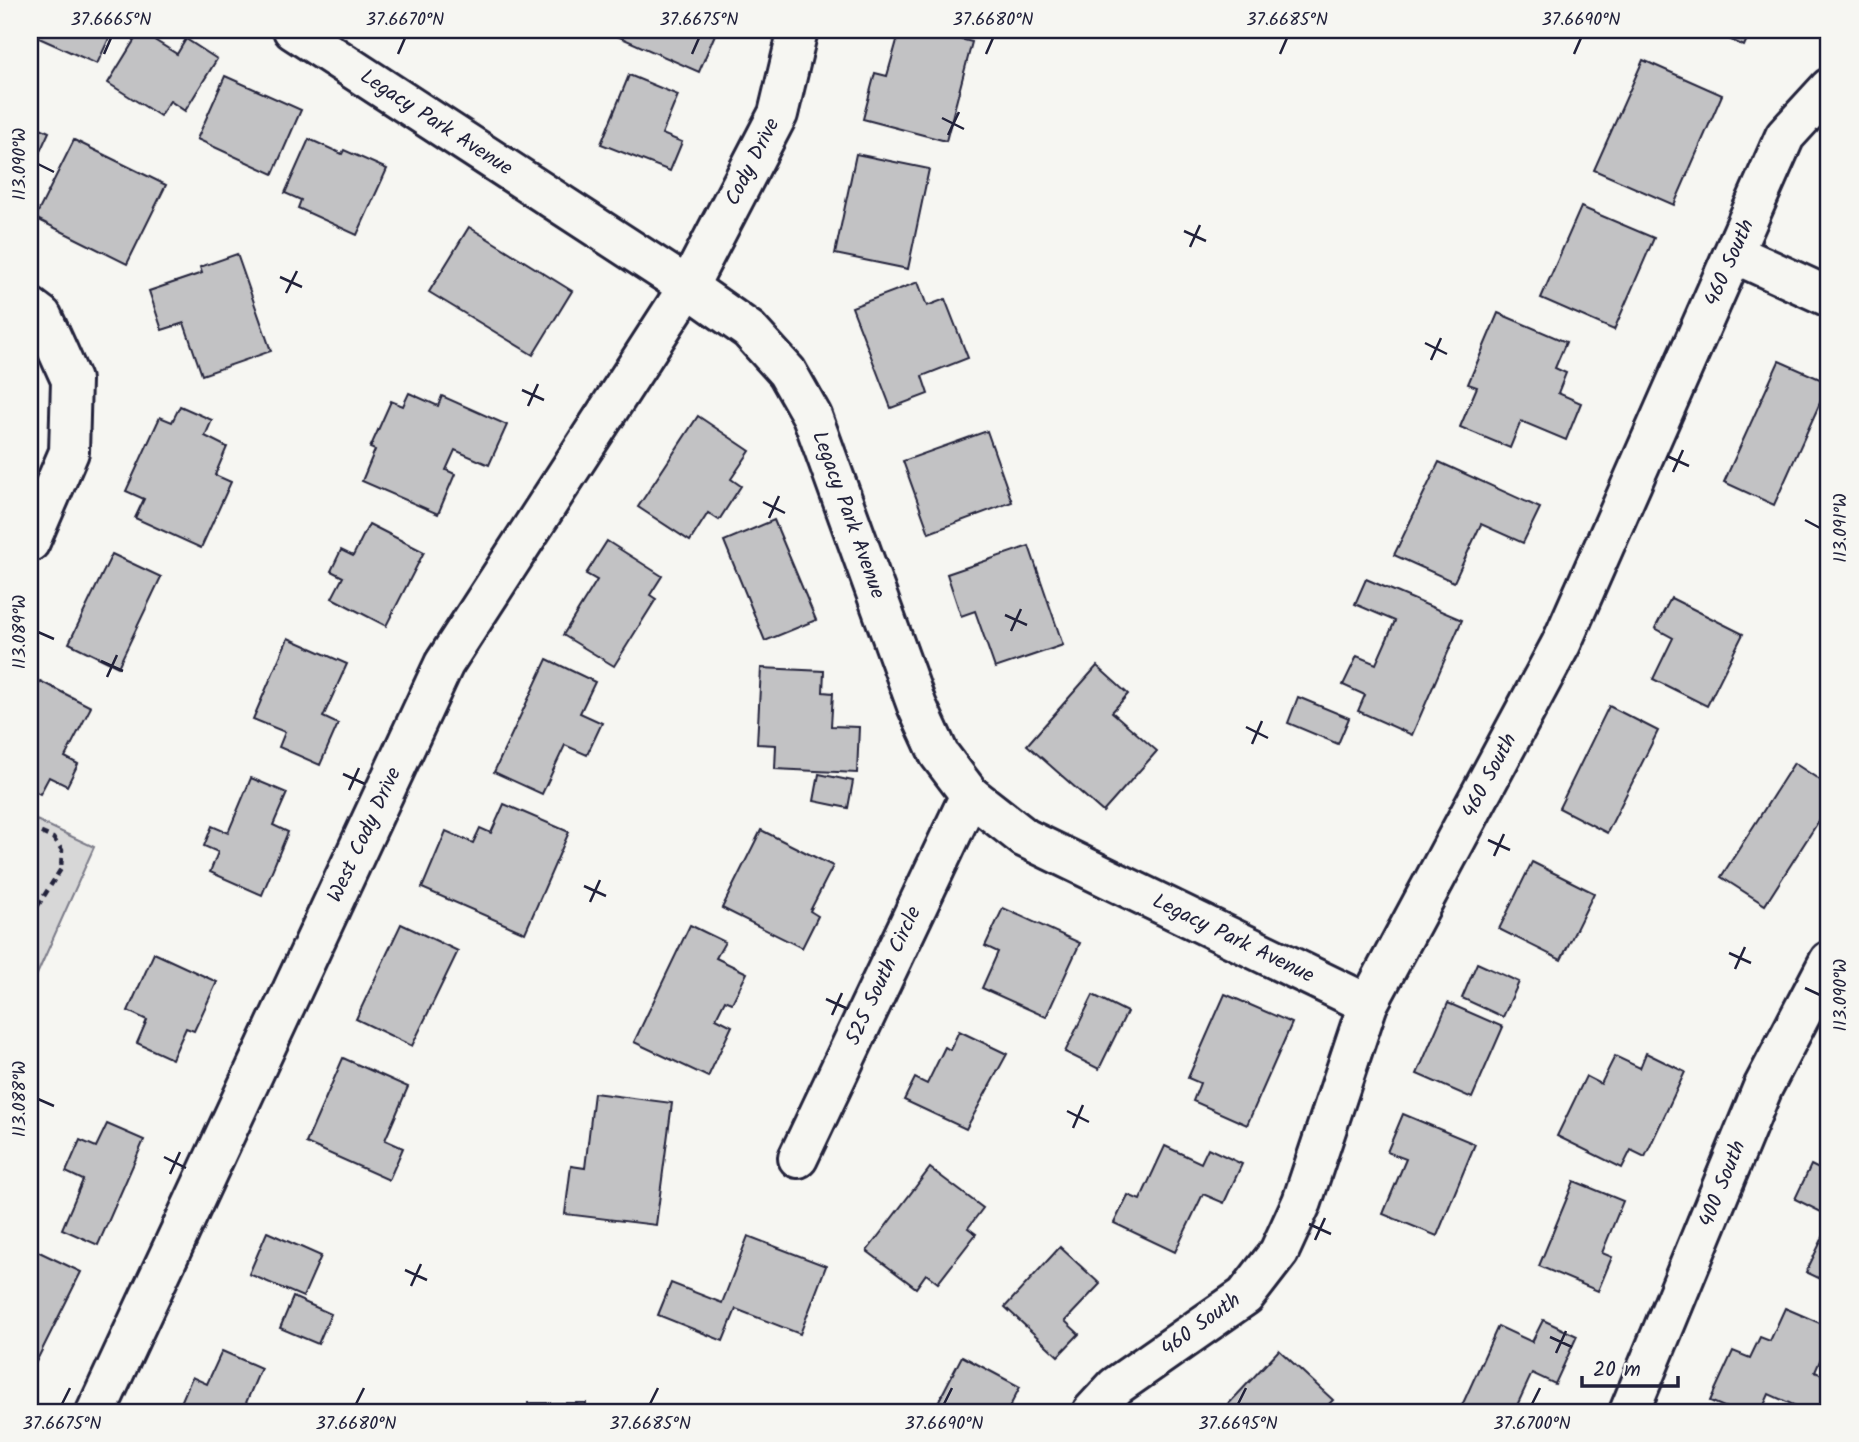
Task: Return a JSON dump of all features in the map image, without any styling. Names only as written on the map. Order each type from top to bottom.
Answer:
[{"type":"street","name":"Legacy Park Avenue","points":[[293,30],[688,287],[749,330],[787,372],[812,416],[917,706],[939,754],[970,795],[1025,838],[1368,1004]]},
{"type":"street","name":"Cody Drive","points":[[688,287],[778,114],[797,30]]},
{"type":"street","name":"460 South","points":[[1092,1412],[1116,1386],[1245,1296],[1279,1252],[1302,1202],[1368,1004],[1561,644],[1785,136],[1829,88]]},
{"type":"street","points":[[1735,254],[1829,297]]},
{"type":"street","name":"West Cody Drive","points":[[96,1412],[444,664],[688,287]]},
{"type":"street","points":[[30,307],[42,316],[71,380],[69,452],[30,542]]},
{"type":"street","name":"525 South Circle","points":[[798,1158],[970,795]]},
{"type":"street","name":"400 South","points":[[1629,1412],[1763,1087],[1829,961]]},
{"type":"path","points":[[30,828],[53,838],[62,850],[61,869],[30,918]]},
{"type":"shaded area","points":[[30,817],[94,847],[30,990]]},
{"type":"building","points":[[30,30],[113,30],[97,64],[30,34]]},
{"type":"building","points":[[619,30],[716,32],[699,72],[617,36]]},
{"type":"building","points":[[900,30],[925,30],[972,42],[946,141],[863,119],[875,73],[887,76]]},
{"type":"building","points":[[1709,30],[1751,30],[1744,46]]},
{"type":"building","points":[[140,31],[177,54],[186,39],[217,59],[185,111],[170,101],[160,116],[108,83]]},
{"type":"building","points":[[1643,60],[1722,95],[1674,205],[1594,170]]},
{"type":"building","points":[[629,75],[678,95],[662,134],[682,142],[670,171],[601,144]]},
{"type":"building","points":[[225,76],[301,110],[273,174],[197,139]]},
{"type":"building","points":[[30,123],[49,132],[31,171],[30,171]]},
{"type":"building","points":[[309,139],[342,154],[344,150],[387,169],[357,235],[298,208],[301,200],[285,193]]},
{"type":"building","points":[[74,140],[166,185],[127,264],[35,218]]},
{"type":"building","points":[[856,154],[929,169],[908,269],[835,254]]},
{"type":"building","points":[[1581,207],[1654,238],[1614,330],[1541,298]]},
{"type":"building","points":[[469,227],[572,291],[533,355],[429,292]]},
{"type":"building","points":[[237,254],[271,351],[202,375],[184,323],[162,330],[149,291],[202,273],[200,267]]},
{"type":"building","points":[[918,282],[927,306],[945,299],[968,358],[922,376],[928,394],[891,408],[852,307]]},
{"type":"building","points":[[1498,313],[1566,342],[1555,368],[1566,373],[1558,393],[1581,403],[1566,440],[1521,421],[1510,448],[1460,427],[1477,387],[1468,384]]},
{"type":"building","points":[[1779,361],[1829,383],[1774,505],[1724,482]]},
{"type":"building","points":[[409,393],[438,406],[442,396],[507,425],[489,465],[455,450],[446,470],[455,474],[438,514],[362,481],[375,450],[370,448],[391,401],[403,406]]},
{"type":"building","points":[[180,406],[212,420],[205,436],[227,447],[215,475],[231,482],[201,548],[135,518],[144,499],[126,491],[160,417],[172,422]]},
{"type":"building","points":[[698,416],[750,451],[731,479],[741,486],[719,520],[708,513],[690,541],[638,507]]},
{"type":"building","points":[[987,431],[1012,502],[929,533],[903,461]]},
{"type":"building","points":[[1439,462],[1540,508],[1523,543],[1481,524],[1454,582],[1394,555]]},
{"type":"building","points":[[774,520],[816,620],[765,641],[724,541]]},
{"type":"building","points":[[369,524],[424,552],[386,626],[332,598],[343,577],[331,571],[341,550],[353,556]]},
{"type":"building","points":[[607,541],[662,576],[650,595],[656,599],[614,666],[563,635],[597,580],[586,574]]},
{"type":"building","points":[[1029,546],[1063,645],[995,668],[975,611],[961,616],[947,574]]},
{"type":"building","points":[[112,554],[161,577],[118,667],[69,643]]},
{"type":"building","points":[[1366,579],[1462,620],[1412,735],[1358,711],[1365,695],[1343,685],[1357,656],[1376,664],[1395,621],[1355,604]]},
{"type":"building","points":[[1671,598],[1743,634],[1707,706],[1653,679],[1673,638],[1655,628]]},
{"type":"building","points":[[288,638],[347,664],[323,717],[338,724],[320,765],[279,747],[285,732],[253,719]]},
{"type":"building","points":[[547,659],[595,682],[580,713],[602,723],[587,755],[565,745],[542,794],[494,772]]},
{"type":"building","points":[[1097,666],[1128,694],[1112,712],[1157,751],[1103,812],[1027,745]]},
{"type":"building","points":[[761,668],[824,671],[823,692],[833,693],[831,726],[859,727],[857,773],[775,769],[776,745],[757,744]]},
{"type":"building","points":[[40,681],[91,707],[65,757],[78,764],[67,786],[49,777],[40,794],[30,789],[30,700]]},
{"type":"building","points":[[1298,697],[1349,718],[1338,744],[1288,723]]},
{"type":"building","points":[[1609,706],[1658,731],[1607,833],[1559,808]]},
{"type":"building","points":[[1794,763],[1829,786],[1829,805],[1765,905],[1721,877]]},
{"type":"building","points":[[819,774],[853,781],[848,808],[814,801]]},
{"type":"building","points":[[251,778],[287,793],[273,825],[288,832],[262,895],[210,872],[218,852],[204,846],[212,826],[228,833]]},
{"type":"building","points":[[504,804],[569,832],[525,933],[422,888],[446,831],[473,843],[480,828],[491,833]]},
{"type":"building","points":[[761,830],[833,866],[810,911],[818,916],[802,948],[722,908]]},
{"type":"building","points":[[1532,862],[1594,893],[1561,960],[1499,929]]},
{"type":"building","points":[[1003,908],[1080,943],[1046,1017],[982,988],[998,952],[985,946]]},
{"type":"building","points":[[401,924],[458,951],[412,1046],[356,1019]]},
{"type":"building","points":[[690,925],[725,942],[716,958],[747,973],[732,1003],[725,1000],[716,1018],[732,1026],[708,1077],[634,1042]]},
{"type":"building","points":[[154,953],[217,982],[194,1031],[186,1028],[172,1059],[137,1043],[147,1020],[128,1011]]},
{"type":"building","points":[[1477,963],[1519,982],[1503,1017],[1462,998]]},
{"type":"building","points":[[1225,994],[1292,1023],[1247,1125],[1193,1101],[1200,1083],[1188,1078]]},
{"type":"building","points":[[1093,995],[1127,1012],[1099,1069],[1065,1052]]},
{"type":"building","points":[[1448,1003],[1503,1027],[1472,1098],[1417,1074]]},
{"type":"building","points":[[959,1031],[1007,1054],[966,1129],[904,1100],[915,1078],[927,1084],[945,1047],[950,1050]]},
{"type":"building","points":[[1646,1053],[1685,1072],[1645,1157],[1631,1150],[1622,1168],[1557,1136],[1586,1076],[1601,1084],[1615,1056],[1640,1068]]},
{"type":"building","points":[[343,1058],[408,1087],[385,1140],[403,1148],[389,1180],[306,1143]]},
{"type":"building","points":[[594,1093],[672,1103],[656,1225],[565,1214],[571,1166],[585,1168]]},
{"type":"building","points":[[1403,1114],[1475,1144],[1437,1236],[1383,1214],[1406,1159],[1387,1152]]},
{"type":"building","points":[[107,1124],[144,1140],[98,1245],[62,1229],[83,1180],[66,1172],[80,1140],[96,1147]]},
{"type":"building","points":[[1165,1146],[1201,1163],[1208,1148],[1242,1164],[1224,1203],[1203,1194],[1175,1252],[1114,1223],[1128,1195],[1140,1200]]},
{"type":"building","points":[[1811,1165],[1829,1174],[1829,1216],[1795,1199]]},
{"type":"building","points":[[930,1168],[983,1208],[968,1228],[976,1234],[938,1283],[926,1274],[916,1288],[867,1251]]},
{"type":"building","points":[[1574,1181],[1623,1201],[1602,1253],[1612,1257],[1598,1291],[1539,1266]]},
{"type":"building","points":[[1829,1225],[1829,1283],[1806,1272]]},
{"type":"building","points":[[267,1232],[321,1256],[303,1297],[249,1274]]},
{"type":"building","points":[[748,1236],[826,1266],[800,1334],[736,1309],[723,1341],[658,1315],[671,1283],[722,1303]]},
{"type":"building","points":[[1060,1247],[1100,1284],[1065,1321],[1079,1334],[1058,1356],[1005,1307]]},
{"type":"building","points":[[33,1249],[81,1272],[35,1364],[30,1362],[30,1255]]},
{"type":"building","points":[[293,1297],[331,1314],[318,1344],[280,1328]]},
{"type":"building","points":[[1785,1308],[1829,1327],[1829,1340],[1815,1372],[1829,1378],[1829,1395],[1822,1412],[1809,1412],[1769,1394],[1761,1412],[1736,1412],[1710,1401],[1733,1351],[1750,1358],[1760,1337],[1770,1341]]},
{"type":"building","points":[[1543,1320],[1577,1336],[1555,1384],[1532,1373],[1514,1412],[1459,1412],[1498,1326],[1532,1342]]},
{"type":"building","points":[[1279,1350],[1333,1400],[1321,1412],[1221,1412]]},
{"type":"building","points":[[222,1351],[261,1368],[242,1412],[177,1412],[192,1377],[207,1384]]},
{"type":"building","points":[[962,1356],[1020,1387],[1007,1412],[933,1412]]},
{"type":"building","points":[[528,1403],[586,1403],[586,1412],[528,1412]]}]
